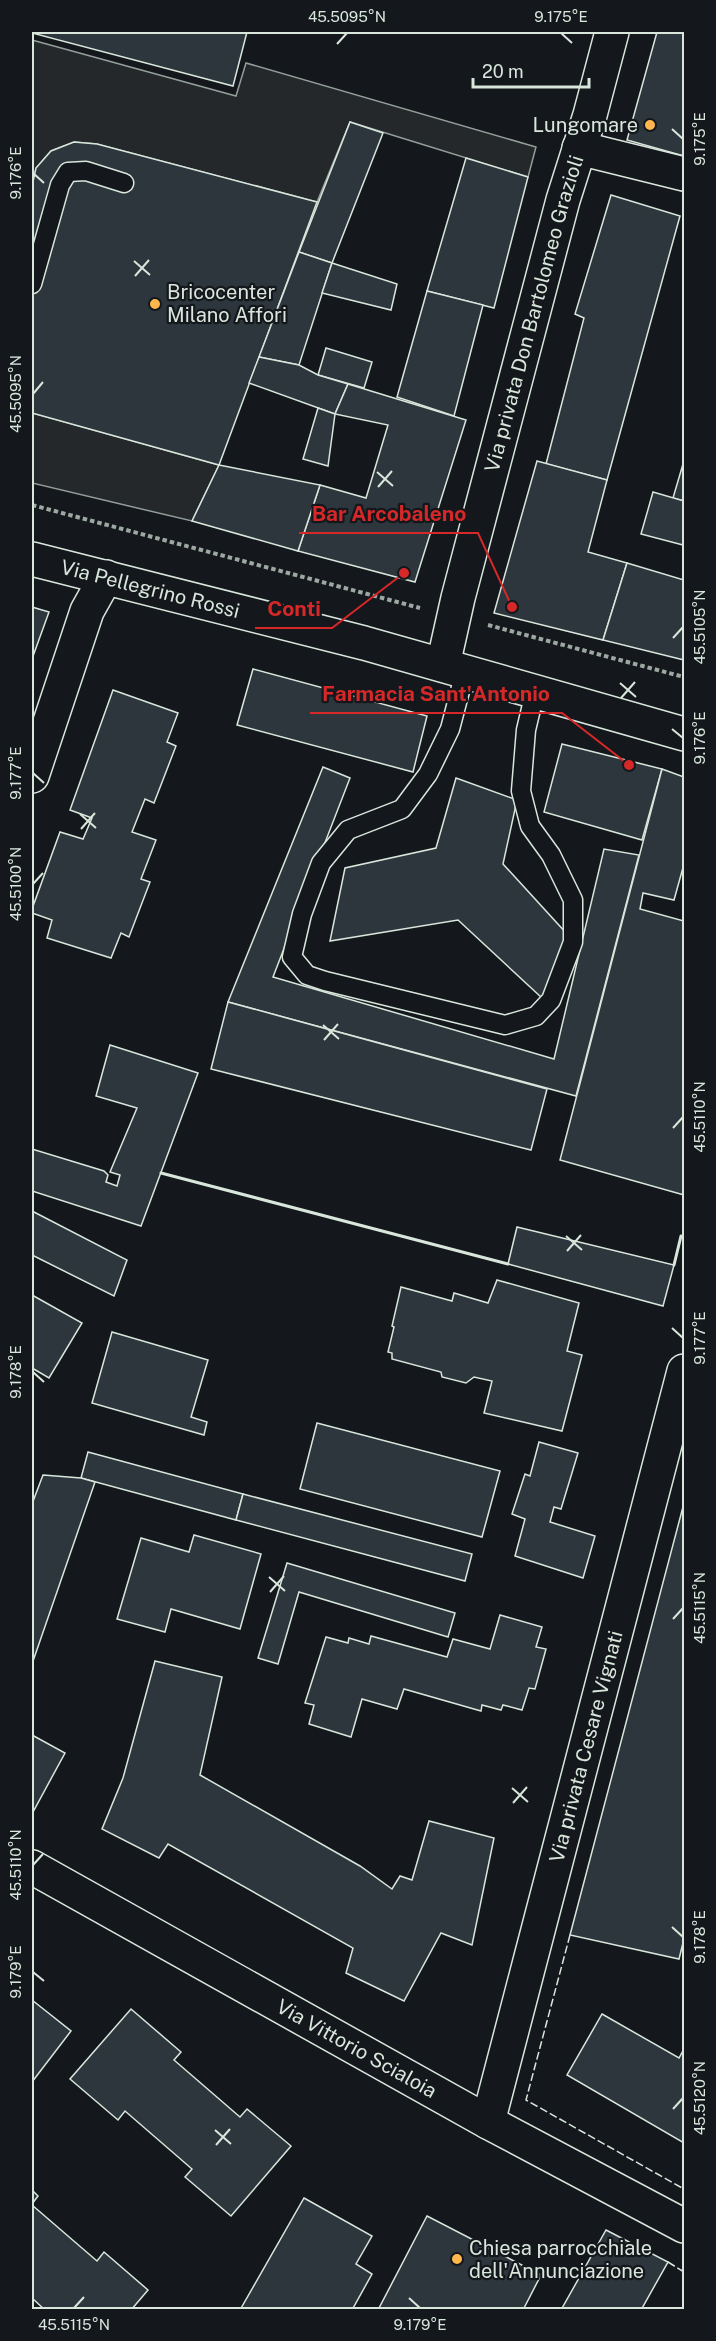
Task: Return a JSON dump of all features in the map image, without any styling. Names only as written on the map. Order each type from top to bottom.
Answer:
[{"type":"street","name":"Via privata Don Bartolomeo Grazioli","points":[[454,669],[458,598],[563,200],[612,32]]},
{"type":"street","points":[[579,148],[684,174]]},
{"type":"street","name":"Via Pellegrino Rossi","points":[[32,559],[353,640],[684,734]]},
{"type":"street","points":[[32,776],[87,611],[106,577]]},
{"type":"street","name":"Via privata Cesare Vignati","points":[[488,2122],[684,1371]]},
{"type":"street","name":"Via Vittorio Scialoia","points":[[32,1867],[488,2122],[684,2226]]},
{"type":"lane","points":[[32,284],[60,184],[68,172],[86,171],[124,183]]},
{"type":"lane","points":[[454,669],[450,729],[428,774],[402,809],[348,830],[321,863],[302,914],[292,957],[307,975],[506,1025],[536,1016],[551,1000],[573,942],[573,900],[551,855],[530,826],[521,791],[526,730],[535,692]]},
{"type":"path","points":[[32,506],[428,610]]},
{"type":"path","points":[[483,624],[684,676]]},
{"type":"shaded area","points":[[32,40],[236,96],[246,63],[536,147],[528,177],[350,122],[317,202],[97,144],[74,142],[51,151],[36,168],[32,186]]},
{"type":"shaded area","points":[[32,413],[219,465],[192,521],[32,483]]},
{"type":"building","points":[[32,32],[247,32],[233,86]]},
{"type":"building","points":[[657,32],[684,32],[684,156],[627,140]]},
{"type":"building","points":[[350,122],[383,133],[332,263],[299,252]]},
{"type":"building","name":"Bricocenter Milano Affori","points":[[74,142],[97,144],[317,202],[219,465],[32,413],[32,186],[36,168],[51,151]]},
{"type":"building","points":[[466,158],[528,177],[494,308],[427,291]]},
{"type":"building","points":[[611,195],[680,216],[607,480],[546,464],[584,318],[575,314]]},
{"type":"building","points":[[299,252],[332,263],[299,365],[259,357]]},
{"type":"building","points":[[332,263],[397,284],[391,310],[322,293]]},
{"type":"building","points":[[427,291],[483,305],[454,416],[397,397]]},
{"type":"building","points":[[326,348],[372,362],[364,388],[318,375]]},
{"type":"building","points":[[259,357],[299,365],[318,375],[348,384],[335,414],[249,383]]},
{"type":"building","points":[[348,384],[466,420],[415,582],[298,551],[320,485],[366,498],[388,425],[335,414]]},
{"type":"building","points":[[318,408],[335,414],[328,466],[303,459]]},
{"type":"building","points":[[537,461],[607,480],[588,552],[627,563],[603,640],[494,613]]},
{"type":"building","points":[[684,464],[684,501],[673,498]]},
{"type":"building","points":[[219,465],[320,485],[298,551],[192,521]]},
{"type":"building","points":[[653,492],[684,501],[683,545],[641,534]]},
{"type":"building","points":[[627,563],[684,580],[684,660],[603,640]]},
{"type":"building","points":[[32,607],[49,612],[32,659]]},
{"type":"building","points":[[253,669],[427,716],[413,772],[237,725]]},
{"type":"building","points":[[113,690],[178,713],[167,742],[176,746],[154,803],[145,799],[132,832],[156,840],[141,879],[150,882],[129,937],[121,933],[111,958],[47,938],[52,920],[32,913],[32,909],[60,832],[83,839],[92,818],[70,810]]},
{"type":"building","points":[[562,744],[662,769],[642,840],[544,812]]},
{"type":"building","points":[[323,767],[350,778],[273,977],[554,1059],[604,849],[639,855],[576,1096],[228,1002]]},
{"type":"building","points":[[662,769],[684,777],[684,864],[674,900],[643,893],[640,909],[684,921],[684,1195],[560,1160]]},
{"type":"building","points":[[456,778],[517,800],[503,864],[567,934],[542,998],[458,920],[330,941],[345,868],[436,848]]},
{"type":"building","points":[[228,1002],[547,1089],[531,1150],[211,1069]]},
{"type":"building","points":[[110,1045],[198,1073],[141,1226],[32,1191],[32,1149],[104,1171],[108,1175],[106,1182],[117,1186],[120,1175],[110,1172],[137,1108],[96,1096]]},
{"type":"building","points":[[32,1211],[127,1260],[114,1296],[32,1255]]},
{"type":"building","points":[[517,1227],[674,1265],[663,1306],[508,1264]]},
{"type":"building","points":[[497,1280],[579,1303],[567,1351],[582,1355],[562,1431],[484,1413],[492,1381],[474,1377],[466,1383],[442,1377],[441,1372],[392,1359],[392,1353],[388,1352],[401,1287],[452,1301],[454,1293],[488,1303]]},
{"type":"building","points":[[32,1295],[82,1323],[49,1378],[32,1368]]},
{"type":"building","points":[[112,1332],[208,1360],[191,1417],[207,1422],[204,1435],[92,1403]]},
{"type":"building","points":[[317,1423],[500,1471],[482,1537],[300,1489]]},
{"type":"building","points":[[539,1442],[578,1453],[561,1509],[554,1507],[550,1522],[595,1536],[583,1578],[515,1556],[525,1519],[512,1514],[525,1474],[530,1476]]},
{"type":"building","points":[[88,1452],[243,1494],[236,1520],[81,1478]]},
{"type":"building","points":[[43,1475],[81,1478],[95,1482],[32,1664],[32,1504]]},
{"type":"building","points":[[243,1494],[472,1554],[465,1581],[236,1520]]},
{"type":"building","points":[[684,1503],[684,1939],[679,1959],[570,1935]]},
{"type":"building","points":[[194,1535],[261,1554],[240,1629],[171,1609],[165,1632],[117,1619],[141,1538],[189,1552]]},
{"type":"building","points":[[287,1563],[455,1613],[448,1637],[299,1592],[278,1664],[258,1658]]},
{"type":"building","points":[[500,1615],[542,1627],[536,1647],[546,1649],[535,1689],[529,1688],[522,1710],[503,1705],[501,1710],[482,1705],[481,1711],[404,1689],[397,1709],[362,1699],[351,1737],[309,1724],[314,1705],[305,1703],[326,1637],[348,1643],[349,1638],[369,1644],[371,1636],[447,1657],[453,1639],[490,1649]]},
{"type":"building","points":[[155,1661],[222,1677],[200,1775],[360,1866],[392,1889],[400,1876],[412,1880],[429,1821],[494,1838],[472,1945],[441,1933],[404,2001],[346,1973],[353,1948],[168,1844],[159,1858],[102,1829],[123,1778]]},
{"type":"building","points":[[32,1735],[65,1753],[33,1812],[32,1811]]},
{"type":"building","points":[[32,2000],[71,2031],[32,2082]]},
{"type":"building","points":[[131,2009],[181,2052],[174,2060],[240,2117],[247,2109],[291,2146],[231,2216],[185,2177],[192,2169],[125,2111],[118,2120],[70,2079]]},
{"type":"building","points":[[602,2014],[679,2058],[684,2049],[684,2143],[567,2075]]},
{"type":"building","points":[[32,2190],[38,2196],[32,2204]]},
{"type":"building","points":[[304,2198],[372,2236],[356,2264],[372,2274],[352,2310],[240,2310]]},
{"type":"building","points":[[32,2205],[97,2261],[104,2252],[148,2290],[131,2310],[45,2310],[32,2298]]},
{"type":"building","name":"Chiesa parrocchiale dell'Annunciazione","points":[[427,2216],[541,2275],[523,2310],[378,2310]]},
{"type":"building","points":[[606,2230],[668,2262],[641,2310],[561,2310]]},
{"type":"fence","points":[[570,1935],[526,2100],[684,2189]]},
{"type":"fence","points":[[668,2262],[684,2272]]},
{"type":"wall","points":[[161,1173],[508,1264]]},
{"type":"wall","points":[[674,1265],[681,1236]]},
{"type":"place","name":"Lungomare","points":[[650,125]]},
{"type":"place","name":"Bricocenter Milano Affori","points":[[155,304]]},
{"type":"place","name":"Conti","points":[[404,573]]},
{"type":"place","name":"Bar Arcobaleno","points":[[512,607]]},
{"type":"place","name":"Farmacia Sant'Antonio","points":[[629,765]]},
{"type":"place","name":"Chiesa parrocchiale dell'Annunciazione","points":[[457,2259]]}]
